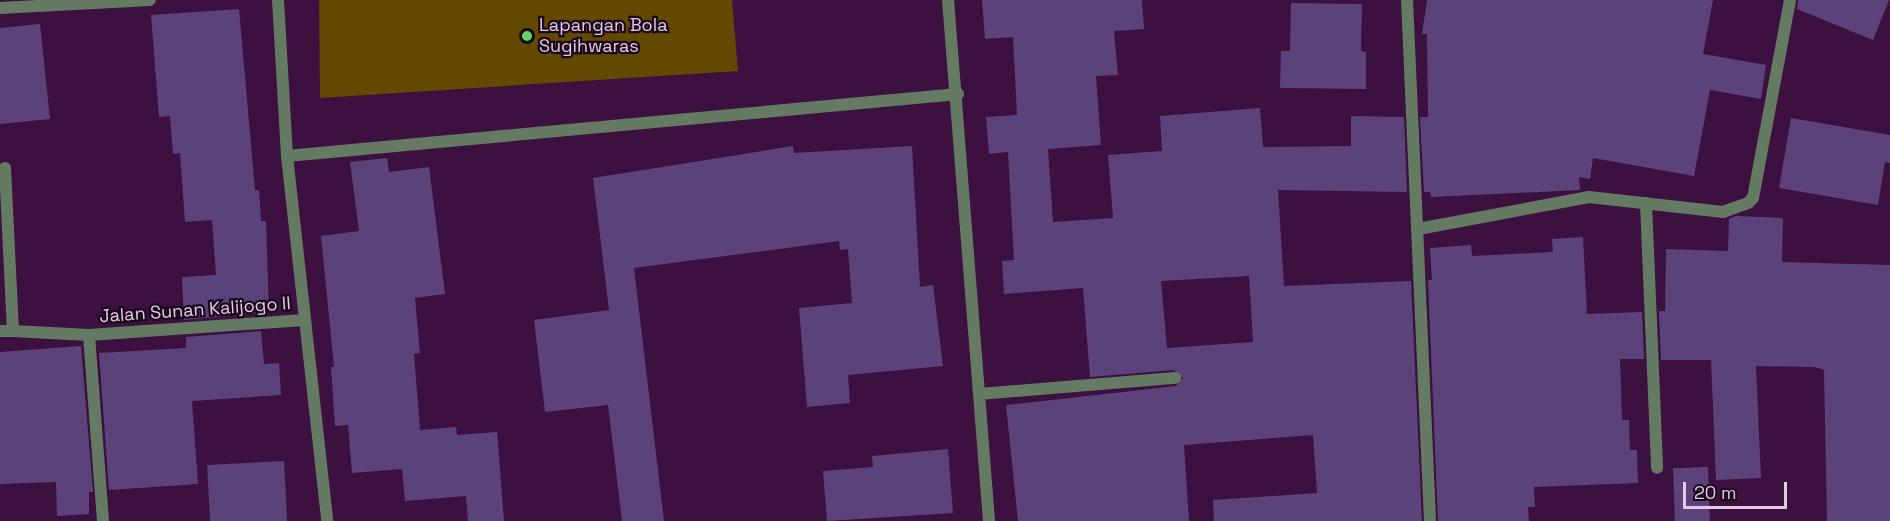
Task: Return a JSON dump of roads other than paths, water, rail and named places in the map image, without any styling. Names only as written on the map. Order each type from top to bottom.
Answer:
[{"type":"street","points":[[0,8],[40,3],[150,0]]},
{"type":"street","points":[[278,0],[287,156],[327,521]]},
{"type":"street","points":[[948,0],[958,94],[988,521]]},
{"type":"street","points":[[1407,0],[1410,123],[1418,228],[1430,521]]},
{"type":"street","points":[[1418,228],[1589,197],[1723,212],[1741,207],[1753,198],[1790,0]]},
{"type":"street","points":[[287,156],[958,94]]},
{"type":"street","points":[[5,168],[6,331]]},
{"type":"street","points":[[1646,203],[1657,468]]},
{"type":"street","name":"Jalan Sunan Kalijogo II","points":[[6,331],[89,335],[304,320]]},
{"type":"street","points":[[89,335],[103,521]]},
{"type":"street","points":[[979,394],[1175,378]]},
{"type":"place","name":"Lapangan Bola Sugihwaras","points":[[527,36]]}]
